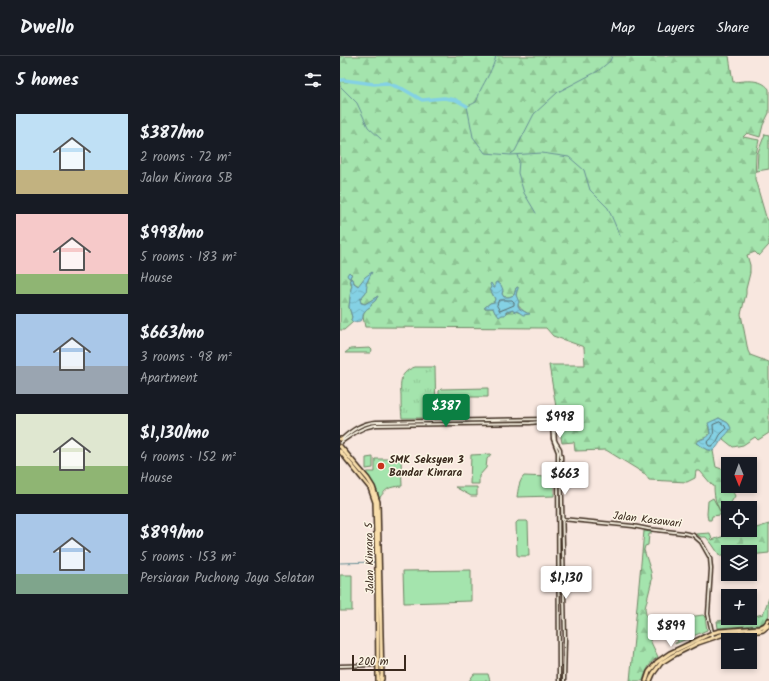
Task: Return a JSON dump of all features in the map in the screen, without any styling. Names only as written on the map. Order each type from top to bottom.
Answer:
[{"type":"main road","name":"Jalan Kinrara 5","points":[[341,444],[370,488],[375,502],[377,665],[380,680]]},
{"type":"main road","name":"Jalan Kinrara 5","points":[[341,444],[368,479],[373,487],[378,502],[379,535],[377,665]]},
{"type":"main road","points":[[648,681],[650,672],[657,662],[670,653],[720,631],[759,628],[765,625],[769,620]]},
{"type":"main road","points":[[712,635],[759,631],[763,630],[769,625]]},
{"type":"street","points":[[546,420],[552,423],[553,439],[558,452],[559,681]]},
{"type":"street","points":[[341,444],[358,431],[371,426],[530,423],[546,420],[553,421],[555,441],[560,450],[564,681]]},
{"type":"street","name":"Jalan Kasawari","points":[[558,519],[633,526],[693,535],[701,542],[710,558],[711,569],[708,610],[712,635]]},
{"type":"street","points":[[340,665],[377,665]]},
{"type":"green space","points":[[340,56],[729,56],[733,82],[757,82],[762,83],[769,89],[769,113],[763,125],[760,137],[747,133],[743,137],[759,140],[756,154],[755,179],[766,217],[769,222],[769,245],[759,256],[755,252],[747,255],[750,265],[750,273],[741,314],[750,355],[769,362],[769,433],[758,440],[755,437],[743,445],[733,447],[723,439],[730,426],[728,423],[719,418],[708,425],[710,433],[696,443],[708,450],[713,451],[716,467],[721,469],[721,493],[734,493],[735,496],[732,501],[721,501],[721,512],[717,504],[714,486],[700,471],[696,471],[695,478],[687,482],[649,480],[645,474],[606,450],[575,451],[574,442],[562,443],[549,365],[585,365],[584,347],[553,336],[546,328],[365,327],[363,317],[365,310],[371,306],[378,296],[365,304],[360,302],[360,299],[366,292],[366,284],[371,273],[359,286],[354,283],[353,279],[350,278],[352,286],[349,307],[352,317],[351,320],[353,322],[344,330],[340,330]],"holes":[[[491,287],[503,291],[502,294],[504,297],[514,295],[516,288],[518,287],[516,295],[518,305],[527,313],[511,310],[502,315],[495,312],[493,308],[484,308],[490,303],[494,302],[495,299],[490,289]]]},
{"type":"green space","points":[[765,134],[769,135],[769,169],[757,171],[758,152]]},
{"type":"green space","points":[[370,348],[372,350],[370,353],[345,353],[350,349]]},
{"type":"green space","points":[[415,367],[435,367],[435,418],[402,418],[401,381],[406,372]]},
{"type":"green space","points":[[488,388],[488,397],[466,397],[466,416],[464,418],[440,419],[439,391],[441,389]]},
{"type":"green space","points":[[491,454],[487,459],[486,468],[479,476],[479,484],[470,484],[471,455]]},
{"type":"green space","points":[[373,457],[373,468],[366,469],[366,458]]},
{"type":"green space","points":[[375,459],[401,459],[402,486],[388,489],[379,499],[376,488],[366,473],[375,472]]},
{"type":"green space","points":[[524,476],[549,477],[554,481],[554,496],[517,497],[520,483]]},
{"type":"green space","points":[[455,487],[477,487],[477,496],[471,496]]},
{"type":"green space","points":[[713,498],[721,513],[720,515],[712,516],[711,520],[708,520],[707,514],[708,501]]},
{"type":"green space","points":[[518,521],[528,522],[529,556],[517,555],[516,523]]},
{"type":"green space","points":[[769,524],[769,553],[757,554],[757,545],[721,545],[720,556],[706,537],[701,537],[696,534],[710,533],[712,540],[721,537],[757,537],[757,528]]},
{"type":"green space","points":[[644,531],[651,532],[651,534],[649,534],[648,545],[645,546],[644,550],[652,580],[645,608],[650,640],[658,657],[648,668],[643,681],[630,681]]},
{"type":"green space","points":[[471,570],[471,601],[404,603],[403,571]]},
{"type":"green space","points":[[340,575],[352,575],[352,611],[340,611]]},
{"type":"green space","points":[[769,598],[769,615],[766,621],[759,625],[718,628],[717,621],[721,621],[721,625],[757,625],[757,615],[763,614]]},
{"type":"green space","points":[[703,615],[705,617],[707,630],[675,644],[678,642],[673,629],[682,628],[681,618]]},
{"type":"green space","points":[[474,674],[488,674],[490,681],[469,681]]},
{"type":"water","points":[[349,272],[352,275],[350,278],[347,275]]},
{"type":"water","points":[[372,272],[366,284],[366,292],[360,299],[361,303],[365,304],[378,296],[371,306],[365,310],[362,320],[357,322],[353,322],[351,320],[352,317],[349,307],[352,286],[350,278],[353,279],[354,283],[358,286],[365,277]]},
{"type":"water","points":[[497,282],[501,285],[503,290],[502,294],[504,297],[514,295],[516,288],[518,287],[516,295],[519,302],[518,306],[520,309],[530,314],[523,315],[513,310],[506,312],[505,315],[499,317],[493,308],[484,308],[490,303],[494,302],[495,299],[490,289],[490,284],[491,283],[495,288],[495,283]]},
{"type":"water","points":[[719,418],[728,423],[731,428],[716,448],[713,451],[696,443],[709,436],[708,423]]},
{"type":"waterway","points":[[496,56],[477,101],[467,106],[473,137],[485,153],[511,155],[542,153],[569,157],[584,170],[590,190],[608,208],[620,236]]},
{"type":"waterway","points":[[511,154],[515,151],[534,114],[558,92],[598,71],[610,61],[612,56]]},
{"type":"waterway","points":[[340,80],[374,84],[386,83],[403,89],[422,100],[444,98],[456,100],[467,106]]},
{"type":"waterway","points":[[340,86],[357,103],[368,127],[381,139]]},
{"type":"waterway","points":[[517,155],[519,161],[518,173],[524,193],[536,213]]},
{"type":"waterway","points":[[340,563],[374,562]]},
{"type":"place","name":"SMK Seksyen 3 Bandar Kinrara","points":[[381,466]]}]
